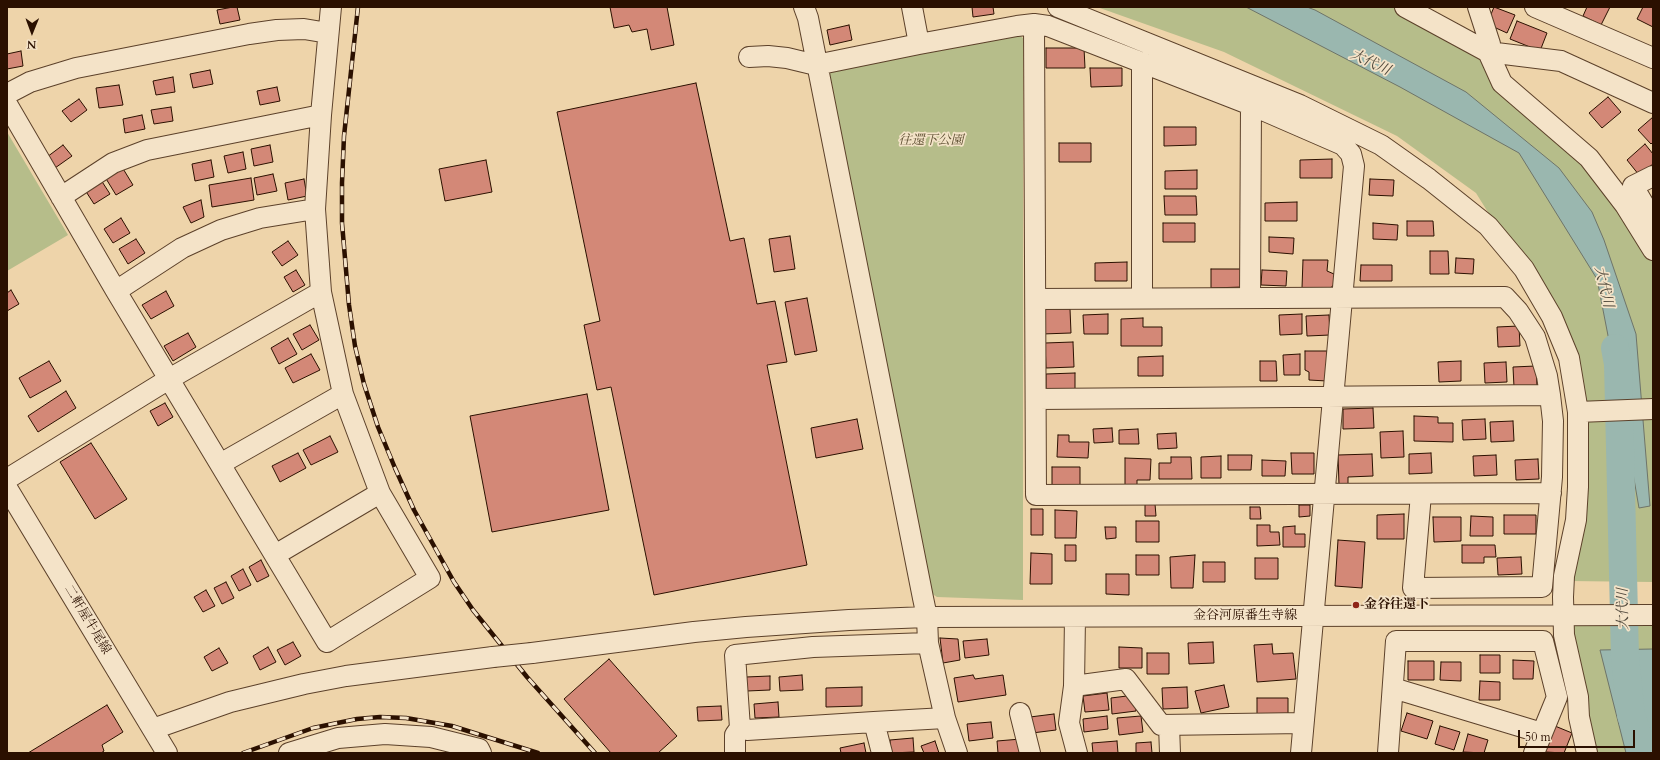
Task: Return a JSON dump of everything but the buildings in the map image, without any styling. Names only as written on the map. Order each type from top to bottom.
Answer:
[{"type":"street","points":[[7,104],[116,291],[327,642],[430,578],[380,493],[343,394],[321,292],[315,209],[320,115],[331,7]]},
{"type":"street","points":[[804,7],[808,18],[816,65],[927,617],[928,643],[946,718],[958,753]]},
{"type":"street","points":[[912,7],[919,44]]},
{"type":"street","points":[[1058,7],[1300,105],[1381,145],[1429,179],[1488,226],[1524,270],[1552,317],[1569,358],[1578,412],[1577,507],[1571,549],[1564,576],[1563,615],[1564,635],[1578,697],[1579,717],[1587,753]]},
{"type":"street","points":[[1405,7],[1488,52],[1561,61],[1653,103]]},
{"type":"street","points":[[1478,7],[1490,44],[1488,52],[1502,84],[1589,158],[1625,205],[1653,250]]},
{"type":"street","points":[[1535,7],[1653,58]]},
{"type":"street","points":[[749,57],[768,56],[787,58],[816,65],[1017,26],[1034,24],[1048,26],[1251,105],[1343,145],[1351,154],[1354,166],[1312,616],[1301,753]]},
{"type":"street","points":[[1034,24],[1037,398],[1036,496],[1551,493]]},
{"type":"street","points":[[7,94],[30,82],[76,68],[249,34],[277,30],[304,29],[328,33]]},
{"type":"street","points":[[1142,62],[1142,298]]},
{"type":"street","points":[[1250,298],[1251,105]]},
{"type":"street","points":[[61,197],[113,163],[147,150],[320,115]]},
{"type":"street","points":[[1653,176],[1633,186],[1653,220]]},
{"type":"street","points":[[116,291],[182,248],[221,230],[260,218],[315,209]]},
{"type":"street","points":[[7,479],[169,379],[321,292]]},
{"type":"street","points":[[1036,299],[1505,297],[1518,311],[1535,337],[1547,376],[1550,395],[1553,420],[1551,493],[1542,587],[1413,588],[1421,494]]},
{"type":"street","points":[[220,464],[343,394]]},
{"type":"street","points":[[1037,398],[1550,395]]},
{"type":"street","points":[[1578,412],[1653,409]]},
{"type":"street","name":"二軒屋牛尾線","points":[[7,488],[167,753]]},
{"type":"street","points":[[275,555],[380,493]]},
{"type":"street","name":"金谷河原番生寺線","points":[[153,729],[230,702],[304,684],[346,676],[694,632],[746,627],[849,620],[927,617],[1653,615]]},
{"type":"street","points":[[1075,617],[1074,686],[1069,723],[1077,753]]},
{"type":"street","points":[[1388,753],[1396,641],[1543,641],[1557,697],[1534,753]]},
{"type":"street","points":[[735,753],[735,735],[740,728],[735,654],[813,647],[928,643]]},
{"type":"street","points":[[1074,686],[1126,679],[1161,725],[1304,724]]},
{"type":"street","points":[[1393,688],[1542,733]]},
{"type":"street","points":[[1020,713],[1030,753]]},
{"type":"street","points":[[740,728],[747,730],[946,718]]},
{"type":"street","points":[[874,722],[882,753]]},
{"type":"street","points":[[1169,725],[1170,753]]},
{"type":"street","points":[[295,752],[338,738],[385,734],[431,737],[479,749],[481,753]]},
{"type":"green space","points":[[1097,7],[1397,7],[1488,52],[1503,88],[1589,163],[1653,254],[1653,582],[1569,581],[1569,352],[1527,275],[1476,193],[1397,136],[1224,52]]},
{"type":"green space","name":"往還下公園","points":[[1017,33],[1023,38],[1023,600],[937,597],[928,591],[825,73],[831,66]]},
{"type":"green space","points":[[7,132],[68,235],[7,271]]},
{"type":"green space","points":[[1570,625],[1653,626],[1653,753],[1597,753]]},
{"type":"water","points":[[1246,7],[1307,7],[1315,10],[1466,92],[1559,168],[1592,212],[1604,240],[1636,334],[1650,506],[1639,508],[1597,279],[1519,153],[1400,87]]},
{"type":"water","points":[[1653,649],[1653,753],[1626,753],[1600,650]]},
{"type":"waterway","name":"大代川","points":[[1615,348],[1618,364],[1625,657],[1631,715],[1644,753]]},
{"type":"railway","points":[[358,7],[344,136],[342,223],[349,305],[355,346],[364,384],[378,427],[414,510],[454,582],[473,610],[527,677],[595,753]]},
{"type":"railway","points":[[243,753],[313,728],[357,719],[380,717],[406,718],[452,726],[538,753]]},
{"type":"place","name":"金谷往還下","points":[[1356,605]]}]
